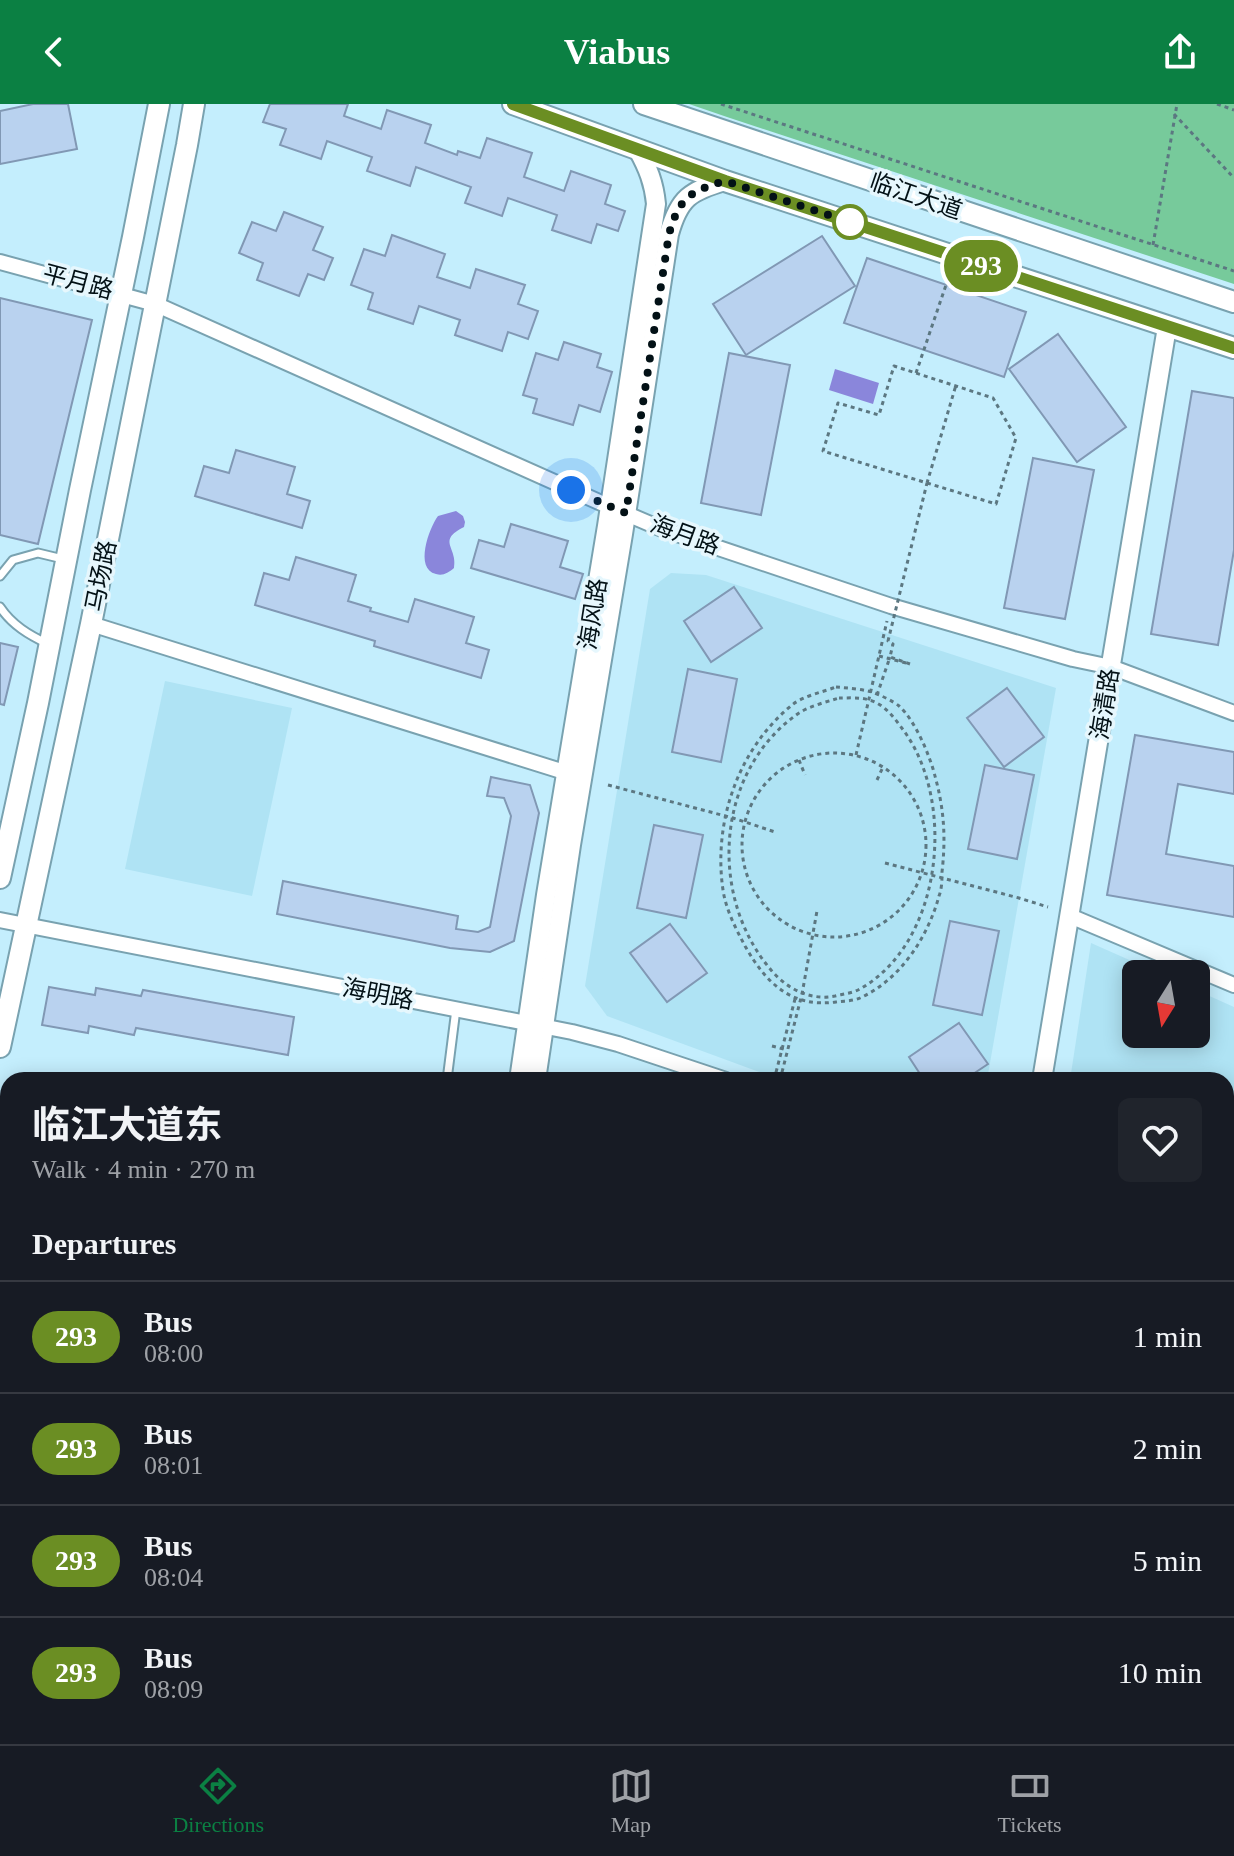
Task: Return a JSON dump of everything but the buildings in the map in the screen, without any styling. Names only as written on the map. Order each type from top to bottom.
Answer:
[{"type":"main road","name":"马场路","points":[[0,878],[159,104]]},
{"type":"main road","name":"马场路","points":[[0,1047],[91,624],[194,104]]},
{"type":"main road","name":"临江大道","points":[[513,104],[725,181],[1234,348]]},
{"type":"main road","name":"临江大道","points":[[644,104],[1234,302]]},
{"type":"street","name":"海风路","points":[[618,510],[656,204],[650,172],[638,150]]},
{"type":"street","name":"海风路","points":[[521,1072],[536,1024],[618,510],[669,234],[675,215],[694,192],[725,181]]},
{"type":"street","name":"平月路","points":[[0,262],[155,304]]},
{"type":"street","name":"海月路","points":[[155,304],[662,529],[891,606],[1073,659],[1111,667],[1234,713]]},
{"type":"street","name":"海清路","points":[[1043,1072],[1167,327]]},
{"type":"street","points":[[91,624],[574,775]]},
{"type":"street","points":[[1070,916],[1233,980]]},
{"type":"street","name":"海明路","points":[[0,920],[536,1024],[618,1044],[702,1072]]},
{"type":"street","name":"海风路","points":[[536,1024],[536,1072]]},
{"type":"lane","points":[[0,576],[13,560],[38,553],[66,560]]},
{"type":"lane","points":[[0,607],[8,620],[49,644]]},
{"type":"lane","points":[[448,1072],[456,1009]]},
{"type":"path","points":[[721,104],[1234,271]]},
{"type":"path","points":[[1153,245],[1177,104]]},
{"type":"path","points":[[1217,104],[1234,110]]},
{"type":"path","points":[[1174,114],[1234,178]]},
{"type":"path","points":[[916,373],[946,285]]},
{"type":"path","points":[[894,366],[956,385],[993,398],[1016,438],[996,504],[823,451],[838,403],[879,415],[894,366]]},
{"type":"path","points":[[877,695],[890,657],[893,644],[888,641],[927,483],[956,385]]},
{"type":"path","points":[[856,755],[887,621]]},
{"type":"path","points":[[879,656],[910,664],[890,657]]},
{"type":"path","points":[[836,687],[871,692],[899,706],[920,735],[932,766],[941,801],[946,843],[940,894],[926,931],[891,978],[858,999],[823,1004],[795,999],[769,981],[733,925],[722,879],[725,814],[742,766],[763,735],[794,703],[836,687]]},
{"type":"path","points":[[839,698],[870,700],[892,713],[911,740],[922,766],[932,803],[936,842],[928,894],[903,949],[882,973],[856,991],[828,997],[802,994],[778,978],[750,941],[738,914],[728,852],[733,818],[748,769],[763,747],[802,711],[839,698]]},
{"type":"path","points":[[827,753],[856,755],[883,767],[902,782],[916,802],[925,825],[927,849],[923,873],[911,898],[892,918],[867,932],[840,938],[812,935],[785,924],[762,905],[747,880],[741,851],[744,822],[755,796],[774,774],[799,760],[827,753]]},
{"type":"path","points":[[799,760],[805,775]]},
{"type":"path","points":[[877,780],[883,767]]},
{"type":"path","points":[[608,785],[775,832]]},
{"type":"path","points":[[885,863],[1048,907]]},
{"type":"path","points":[[782,1072],[802,994],[817,911]]},
{"type":"path","points":[[776,1072],[795,999]]},
{"type":"path","points":[[781,1050],[772,1046],[787,1050]]},
{"type":"shaded area","points":[[835,369],[879,383],[873,404],[829,390]]},
{"type":"shaded area","points":[[456,511],[465,522],[464,527],[451,536],[454,568],[445,574],[436,574],[429,571],[426,565],[428,538],[438,516]]},
{"type":"shaded area","points":[[671,573],[706,575],[1056,688],[988,1072],[759,1072],[607,1016],[585,986],[650,589]]},
{"type":"shaded area","points":[[165,681],[292,708],[252,896],[125,869]]},
{"type":"shaded area","points":[[1091,943],[1129,960],[1122,960],[1122,1048],[1210,1048],[1210,996],[1234,1007],[1234,1072],[1071,1072]]},
{"type":"green space","points":[[689,104],[1234,104],[1234,284],[727,117]]},
{"type":"bus line","name":"293","points":[[513,104],[725,181],[1234,348]]},
{"type":"route","points":[[571,490],[626,513],[669,234],[675,215],[694,192],[725,181],[850,222]]}]
